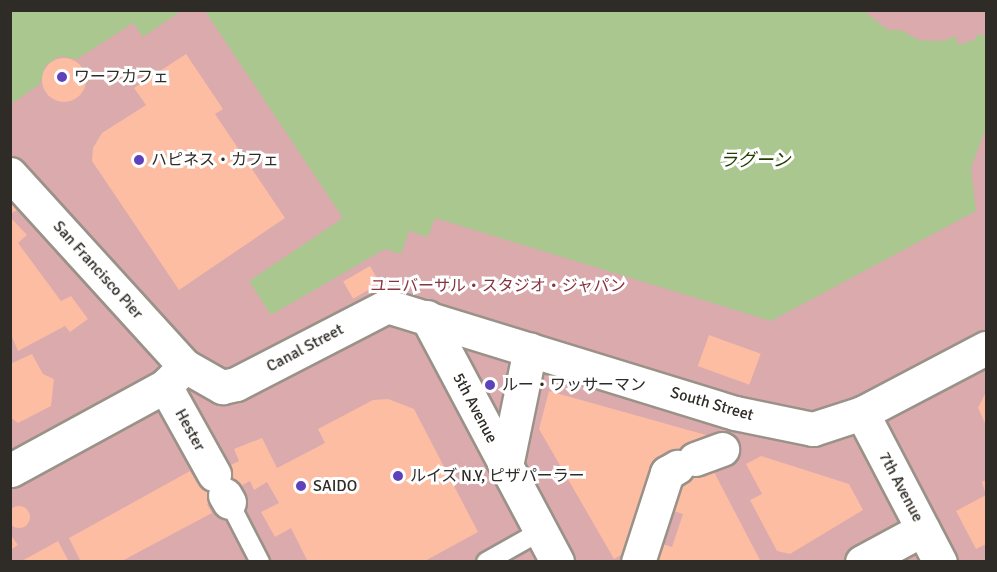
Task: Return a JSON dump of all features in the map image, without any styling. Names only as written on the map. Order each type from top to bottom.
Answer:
[{"type":"street","name":"San Francisco Pier","points":[[10,174],[175,376]]},
{"type":"street","name":"Canal Street","points":[[175,376],[222,387],[236,384],[387,306],[428,317]]},
{"type":"street","name":"South Street","points":[[428,317],[735,413],[804,428],[825,428],[862,413],[987,348]]},
{"type":"street","name":"5th Avenue","points":[[428,317],[557,561]]},
{"type":"street","points":[[506,466],[530,349]]},
{"type":"street","points":[[11,470],[175,376]]},
{"type":"street","name":"Hester","points":[[175,376],[223,490]]},
{"type":"street","name":"7th Avenue","points":[[862,413],[940,561]]},
{"type":"street","points":[[638,561],[667,473],[698,459]]},
{"type":"street","points":[[862,561],[923,529]]},
{"type":"lane","points":[[223,490],[260,561]]},
{"type":"lane","points":[[486,561],[541,531]]},
{"type":"green space","name":"ユニバーサル・スタジオ・ジャパン","points":[[10,11],[986,11],[986,561],[10,561]]},
{"type":"water","points":[[11,10],[181,11],[143,37],[133,23],[77,59],[59,56],[45,66],[40,84],[11,104]]},
{"type":"water","name":"ラグーン","points":[[205,11],[864,11],[888,30],[901,30],[919,40],[942,41],[956,36],[958,45],[976,39],[976,35],[986,35],[986,127],[971,168],[976,211],[771,321],[435,218],[428,237],[409,231],[401,254],[385,249],[271,315],[249,281],[343,218]]},
{"type":"building","points":[[186,54],[223,109],[215,114],[285,218],[179,290],[92,161],[93,148],[102,133],[146,105],[134,88]]},
{"type":"building","points":[[64,58],[80,64],[86,80],[80,96],[64,102],[48,96],[42,80],[48,64]]},
{"type":"building","points":[[10,202],[17,210],[10,214]]},
{"type":"building","points":[[10,217],[27,235],[18,243],[61,301],[71,296],[88,319],[70,332],[65,326],[18,351],[10,332]]},
{"type":"building","points":[[370,266],[380,283],[353,299],[343,282]]},
{"type":"building","points":[[709,335],[761,354],[749,385],[698,366]]},
{"type":"building","points":[[32,354],[43,374],[54,379],[51,406],[18,423],[10,417],[10,364]]},
{"type":"building","points":[[549,391],[706,435],[702,446],[687,445],[704,477],[714,472],[761,562],[650,562],[656,542],[672,547],[683,514],[667,509],[632,549],[614,559],[539,429]]},
{"type":"building","points":[[986,392],[986,425],[978,408]]},
{"type":"building","points":[[388,399],[414,409],[478,532],[423,562],[308,562],[291,528],[275,537],[261,512],[279,503],[267,482],[254,490],[250,481],[207,504],[212,513],[120,562],[81,562],[69,538],[190,471],[197,483],[239,461],[234,449],[262,438],[277,468],[325,443],[318,429],[373,400]]},
{"type":"building","points":[[761,456],[849,484],[863,510],[790,554],[777,551],[750,500],[762,494],[746,464]]},
{"type":"building","points":[[986,480],[986,495],[982,482]]},
{"type":"building","points":[[986,495],[986,544],[976,549],[956,511]]},
{"type":"building","points":[[19,506],[27,509],[30,517],[27,525],[19,528],[11,525],[8,517],[11,509]]},
{"type":"building","points":[[10,534],[18,545],[10,550]]},
{"type":"building","points":[[58,541],[69,562],[20,562]]},
{"type":"place","name":"ワーフカフェ","points":[[62,77]]},
{"type":"place","name":"ハピネス・カフェ","points":[[139,160]]},
{"type":"place","name":"ルー・ワッサーマン","points":[[490,385]]},
{"type":"place","name":"ルイズ N.Y, ピザパーラー","points":[[398,476]]},
{"type":"place","name":"SAIDO","points":[[301,486]]}]
